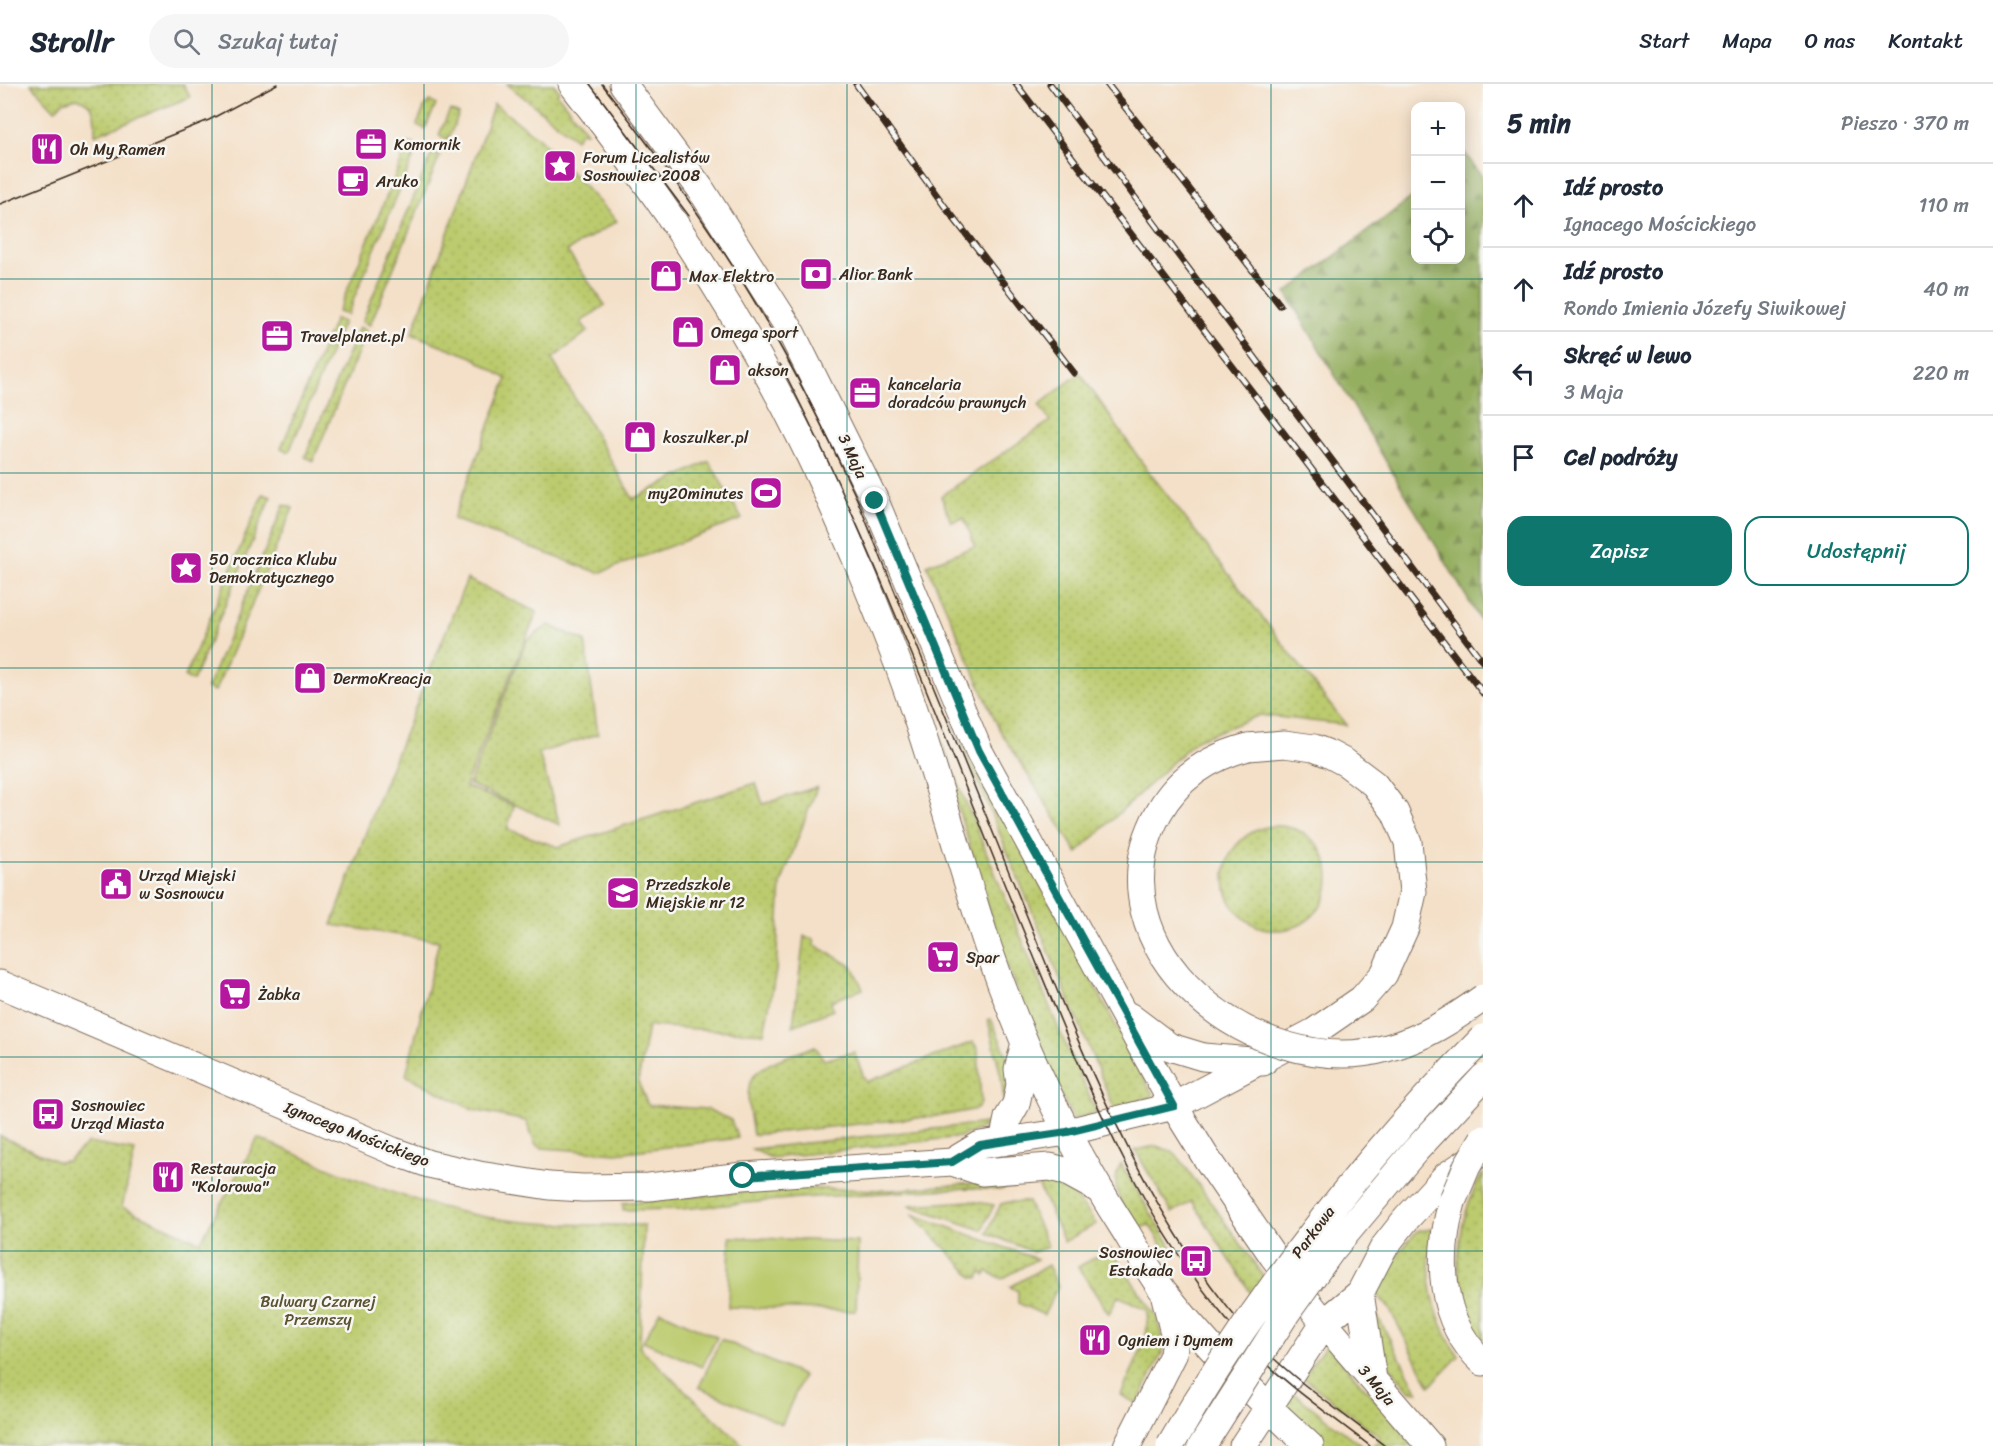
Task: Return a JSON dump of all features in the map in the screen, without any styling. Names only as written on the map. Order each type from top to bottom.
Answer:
[{"type":"street","points":[[572,84],[709,274],[802,440],[834,509],[891,646],[913,707],[989,950],[1025,1043],[1067,1132],[1098,1189],[1163,1290],[1266,1407],[1310,1446]]},
{"type":"street","name":"3 Maja","points":[[623,84],[706,197],[800,349],[875,501],[979,751],[1174,1106],[1245,1216],[1324,1323],[1430,1446]]},
{"type":"street","name":"Ignacego Mościckiego","points":[[952,1162],[980,1145],[1067,1132],[1174,1106],[1263,1062],[1314,1032],[1362,999],[1384,974],[1405,928],[1413,892],[1408,842],[1395,812],[1384,796],[1359,772],[1314,748],[1284,744],[1248,747],[1215,758],[1175,789],[1155,819],[1143,853],[1141,885],[1147,917],[1165,957],[1192,991],[1232,1023],[1263,1039],[1296,1049],[1332,1054],[1384,1049],[1418,1038],[1483,998]]},
{"type":"street","name":"Ignacego Mościckiego","points":[[0,984],[393,1151],[429,1164],[490,1177],[549,1186],[617,1188],[952,1162],[982,1172],[1050,1167],[1065,1171],[1098,1189]]},
{"type":"street","points":[[1124,1013],[1151,1030],[1170,1047],[1203,1057],[1263,1062]]},
{"type":"street","name":"Parkowa","points":[[1170,1446],[1212,1372],[1328,1211],[1364,1167],[1483,1038]]},
{"type":"street","points":[[1003,1142],[1008,1118],[1016,1104],[1020,1085],[1018,1070],[1025,1043]]},
{"type":"street","name":"Parkowa","points":[[1202,1446],[1287,1312],[1331,1251],[1415,1151],[1483,1078]]},
{"type":"street","points":[[1483,1139],[1467,1166],[1452,1202],[1443,1240],[1443,1259],[1446,1297],[1452,1316],[1470,1349],[1483,1362]]},
{"type":"street","points":[[1243,1446],[1266,1407],[1324,1323],[1360,1293],[1384,1247],[1432,1189],[1462,1164],[1483,1153]]},
{"type":"street","points":[[1127,1446],[1173,1355],[1175,1337],[1163,1290]]},
{"type":"street","points":[[1360,1293],[1373,1379]]},
{"type":"green space","points":[[31,84],[183,84],[190,97],[95,135],[94,112],[88,104],[77,98],[63,102],[55,110]]},
{"type":"green space","points":[[507,84],[554,84],[559,91],[557,94],[587,132],[581,132],[576,139]]},
{"type":"green space","points":[[430,101],[436,105],[425,129],[417,125],[425,106]]},
{"type":"green space","points":[[494,104],[539,138],[617,221],[567,251],[605,305],[581,322],[588,331],[552,359],[633,499],[709,461],[742,519],[599,573],[453,519],[507,379],[472,357],[412,334]]},
{"type":"green space","points":[[450,110],[459,114],[448,140],[439,135]]},
{"type":"green space","points":[[409,143],[418,146],[347,315],[338,312]]},
{"type":"green space","points":[[432,153],[440,156],[370,325],[362,322]]},
{"type":"green space","points":[[1465,153],[1483,178],[1483,625],[1286,293],[1411,198],[1411,264],[1465,264]]},
{"type":"green space","points":[[335,319],[343,322],[289,452],[281,448]]},
{"type":"green space","points":[[359,327],[367,331],[313,461],[305,457]]},
{"type":"green space","points":[[1080,373],[1143,464],[1346,725],[1260,715],[1196,740],[1077,853],[999,729],[927,565],[975,546],[964,518],[951,522],[941,496],[1050,421],[1039,405]]},
{"type":"green space","points":[[263,494],[271,497],[193,681],[185,677]]},
{"type":"green space","points":[[284,505],[293,508],[215,691],[207,688]]},
{"type":"green space","points":[[467,579],[537,612],[465,786],[514,806],[507,829],[558,847],[756,783],[763,804],[817,787],[781,884],[776,971],[764,1033],[648,1026],[638,1082],[648,1105],[707,1109],[731,1120],[738,1138],[617,1153],[542,1148],[535,1144],[526,1121],[473,1110],[406,1075],[439,941],[332,925],[377,802]]},
{"type":"green space","points":[[549,625],[585,641],[598,734],[539,753],[560,825],[469,784],[527,640]]},
{"type":"green space","points":[[929,712],[1059,1030],[1097,1113],[1073,1119],[1053,1079],[1003,956]]},
{"type":"green space","points":[[952,719],[1153,1095],[1151,1097],[1114,1108]]},
{"type":"green space","points":[[1277,826],[1297,830],[1314,841],[1325,858],[1329,878],[1325,898],[1314,915],[1297,926],[1277,930],[1257,926],[1240,915],[1229,898],[1225,878],[1229,858],[1240,841],[1257,830]]},
{"type":"green space","points":[[804,936],[814,939],[815,945],[852,966],[863,989],[831,1001],[833,1010],[793,1026]]},
{"type":"green space","points":[[991,1019],[1010,1063],[1005,1108],[1001,1076],[988,1020]]},
{"type":"green space","points":[[973,1042],[978,1049],[981,1103],[977,1109],[946,1115],[753,1135],[748,1091],[752,1078],[764,1067],[781,1059],[815,1046],[824,1060],[854,1052],[866,1082]]},
{"type":"green space","points":[[986,1123],[988,1126],[960,1137],[771,1158],[752,1149]]},
{"type":"green space","name":"Bulwary Czarnej Przemszy","points":[[0,1136],[58,1162],[67,1161],[88,1143],[135,1151],[122,1207],[200,1242],[258,1138],[402,1196],[452,1210],[524,1222],[644,1225],[640,1348],[744,1446],[0,1446]]},
{"type":"green space","points":[[1156,1146],[1171,1151],[1180,1159],[1285,1306],[1272,1326],[1192,1201],[1172,1213],[1135,1150]]},
{"type":"green space","points":[[1121,1164],[1172,1248],[1166,1251],[1149,1224],[1138,1231],[1128,1215],[1117,1190],[1117,1173]]},
{"type":"green space","points":[[1483,1173],[1483,1340],[1471,1323],[1463,1304],[1458,1258],[1466,1212]]},
{"type":"green space","points":[[1035,1178],[1046,1180],[1063,1188],[1084,1207],[1096,1224],[1064,1242]]},
{"type":"green space","points":[[1011,1180],[1008,1187],[1000,1190],[968,1188],[799,1198],[681,1209],[623,1210],[623,1203],[783,1188],[891,1190]]},
{"type":"green space","points":[[971,1201],[994,1205],[982,1230],[908,1205]]},
{"type":"green space","points":[[1028,1202],[1048,1247],[1033,1252],[987,1233],[1001,1204]]},
{"type":"green space","points":[[912,1214],[1037,1259],[1002,1279],[987,1271],[985,1275],[981,1272],[978,1278],[973,1277]]},
{"type":"green space","points":[[1433,1229],[1429,1262],[1433,1295],[1443,1326],[1459,1356],[1430,1386],[1389,1308],[1371,1288],[1417,1231]]},
{"type":"green space","points":[[730,1237],[858,1242],[856,1311],[728,1307]]},
{"type":"green space","points":[[1110,1249],[1157,1317],[1164,1349],[1137,1404],[1121,1395],[1146,1339],[1148,1310],[1118,1296],[1109,1314],[1078,1267]]},
{"type":"green space","points":[[1048,1265],[1058,1286],[1044,1315],[1018,1303],[1018,1291],[1010,1287]]},
{"type":"green space","points":[[1369,1309],[1378,1317],[1418,1392],[1410,1391],[1384,1360]]},
{"type":"green space","points":[[660,1311],[717,1337],[702,1367],[643,1341]]},
{"type":"green space","points":[[721,1339],[803,1376],[782,1424],[699,1387]]},
{"type":"green space","points":[[1327,1344],[1415,1446],[1374,1446],[1380,1437],[1302,1377]]},
{"type":"green space","points":[[1292,1392],[1362,1446],[1324,1446],[1281,1407]]},
{"type":"tram line","points":[[0,204],[209,120],[277,84]]},
{"type":"tram line","points":[[590,84],[689,216]]},
{"type":"tram line","points":[[602,84],[666,169],[726,256],[776,339],[824,430],[857,499],[1069,1019],[1122,1136],[1152,1193],[1184,1247],[1220,1298],[1260,1345],[1305,1385],[1385,1446]]},
{"type":"tram line","points":[[780,364],[816,435],[881,580],[1074,1054],[1151,1211],[1182,1260],[1216,1307],[1254,1351],[1295,1389],[1370,1446]]},
{"type":"railway","points":[[856,84],[946,208],[1074,373]]},
{"type":"railway","points":[[1016,84],[1483,693]]},
{"type":"railway","points":[[1050,84],[1483,662]]},
{"type":"railway","points":[[1107,84],[1280,305]]},
{"type":"place","name":"Komornik","points":[[371,144]]},
{"type":"place","name":"Oh My Ramen","points":[[47,149]]},
{"type":"place","name":"Forum Licealistów Sosnowiec 2008","points":[[560,166]]},
{"type":"place","name":"Aruko","points":[[353,181]]},
{"type":"place","name":"Alior Bank","points":[[816,274]]},
{"type":"place","name":"Max Elektro","points":[[666,276]]},
{"type":"place","name":"Omega sport","points":[[688,332]]},
{"type":"place","name":"Travelplanet.pl","points":[[277,336]]},
{"type":"place","name":"akson","points":[[725,370]]},
{"type":"place","name":"kancelaria doradców prawnych","points":[[865,393]]},
{"type":"place","name":"koszulker.pl","points":[[640,437]]},
{"type":"place","name":"my20minutes","points":[[766,493]]},
{"type":"place","name":"50 rocznica Klubu Demokratycznego","points":[[186,568]]},
{"type":"place","name":"DermoKreacja","points":[[310,678]]},
{"type":"place","name":"Urząd Miejski w Sosnowcu","points":[[116,884]]},
{"type":"place","name":"Przedszkole Miejskie nr 12","points":[[623,893]]},
{"type":"place","name":"Spar","points":[[943,957]]},
{"type":"place","name":"Żabka","points":[[235,994]]},
{"type":"place","name":"Sosnowiec Urząd Miasta","points":[[48,1114]]},
{"type":"place","name":"Restauracja \"Kolorowa\"","points":[[168,1177]]},
{"type":"place","name":"Sosnowiec Estakada","points":[[1196,1261]]},
{"type":"place","name":"Ogniem i Dymem","points":[[1095,1340]]},
{"type":"route","points":[[743,1176],[952,1162],[980,1145],[1067,1132],[1174,1106],[979,751],[875,501]]}]
